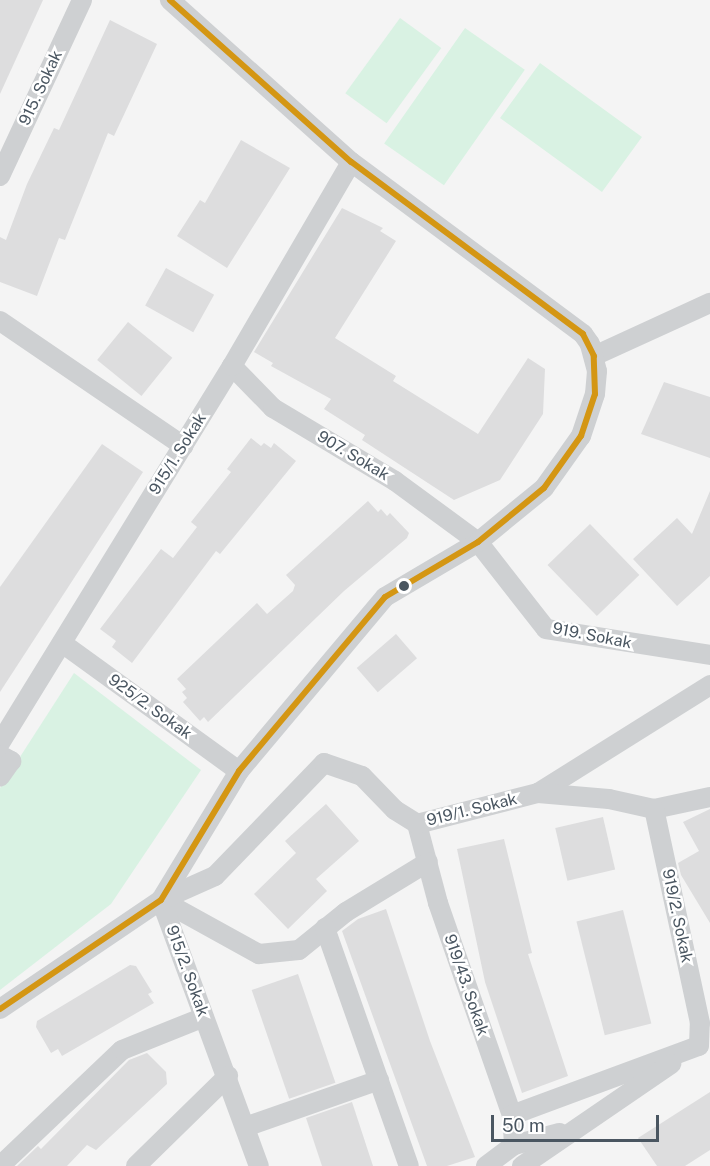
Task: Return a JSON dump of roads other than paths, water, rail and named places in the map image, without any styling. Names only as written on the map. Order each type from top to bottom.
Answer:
[{"type":"street","name":"915. Sokak","points":[[0,176],[82,0]]},
{"type":"street","points":[[0,1009],[161,900],[239,771],[385,597],[478,542],[544,488],[581,436],[596,394],[594,356],[583,334],[351,162],[170,0]]},
{"type":"street","name":"915/1. Sokak","points":[[0,743],[232,366],[351,162]]},
{"type":"street","points":[[594,356],[710,303]]},
{"type":"street","points":[[0,321],[183,446]]},
{"type":"street","name":"907. Sokak","points":[[232,366],[273,408],[395,481],[478,542]]},
{"type":"street","name":"919. Sokak","points":[[478,542],[546,629],[710,655]]},
{"type":"street","name":"925/2. Sokak","points":[[62,643],[239,771]]},
{"type":"street","points":[[538,793],[710,685]]},
{"type":"street","points":[[0,755],[11,761],[0,777]]},
{"type":"street","name":"919/1. Sokak","points":[[161,900],[215,876],[324,763],[362,776],[396,810],[417,824],[538,793],[609,799],[654,809],[710,797]]},
{"type":"street","name":"919/2. Sokak","points":[[654,809],[705,1031]]},
{"type":"street","name":"919/43. Sokak","points":[[417,824],[438,903],[512,1115],[514,1145]]},
{"type":"street","points":[[161,900],[260,954],[299,950],[325,928],[428,862]]},
{"type":"street","name":"915/2. Sokak","points":[[161,900],[228,1076],[259,1166]]},
{"type":"street","points":[[325,928],[409,1166]]},
{"type":"street","points":[[0,1166],[122,1050],[204,1017]]},
{"type":"street","points":[[512,1115],[705,1031]]},
{"type":"street","points":[[522,1166],[705,1031]]},
{"type":"street","points":[[136,1166],[228,1076]]},
{"type":"street","points":[[246,1127],[379,1080]]},
{"type":"street","points":[[486,1166],[514,1145],[571,1129]]}]
